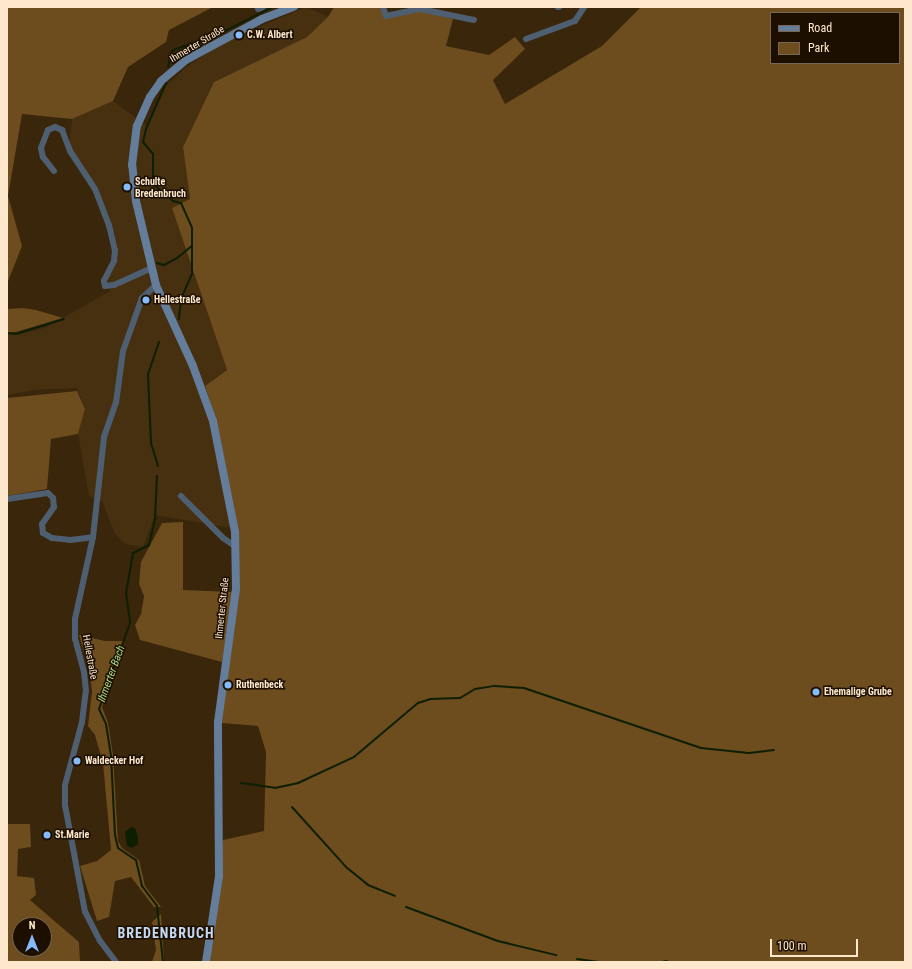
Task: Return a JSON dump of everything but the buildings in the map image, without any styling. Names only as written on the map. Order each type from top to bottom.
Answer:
[{"type":"main road","name":"Ihmerter Straße","points":[[206,962],[219,876],[218,722],[234,606],[235,546],[223,465],[211,413],[193,366],[156,285],[136,201],[132,165],[137,126],[150,97],[161,81],[186,60],[262,19],[294,7]]},
{"type":"street","points":[[383,7],[386,16],[420,9],[474,20]]},
{"type":"street","points":[[526,39],[575,21],[584,7]]},
{"type":"street","points":[[54,171],[43,157],[41,148],[48,130],[55,127],[64,133],[70,151],[95,189],[109,225],[115,250],[114,261],[104,282],[105,286],[114,286],[152,268]]},
{"type":"street","name":"Hellestraße","points":[[116,962],[100,941],[85,912],[67,821],[65,794],[85,701],[84,672],[77,647],[75,619],[93,537],[104,437],[116,403],[123,350],[142,298],[156,285]]},
{"type":"street","points":[[7,499],[41,493],[50,495],[54,500],[54,507],[42,524],[43,533],[52,538],[70,540],[93,537]]},
{"type":"street","points":[[182,496],[223,538],[235,546]]},
{"type":"shaded area","points":[[306,7],[329,17],[308,37],[214,82],[183,147],[190,199],[172,208],[227,370],[202,388],[209,414],[232,528],[155,515],[143,547],[125,544],[115,534],[102,501],[89,496],[78,434],[85,409],[77,388],[34,390],[7,395],[7,333],[17,335],[47,327],[110,291],[108,277],[116,258],[102,203],[69,146],[72,119],[113,101],[147,126],[161,91],[185,68],[222,43]]},
{"type":"shaded area","points":[[131,827],[135,828],[138,837],[138,844],[132,848],[127,846],[125,832]]},
{"type":"green space","points":[[7,7],[213,7],[169,30],[166,42],[128,67],[113,101],[72,119],[22,114],[8,196],[22,246],[7,284]]},
{"type":"green space","points":[[334,7],[383,7],[383,15],[420,10],[453,19],[446,46],[489,55],[515,37],[525,49],[493,80],[505,104],[602,46],[641,7],[905,7],[905,962],[210,962],[223,840],[264,831],[266,752],[258,726],[221,723],[238,553],[215,416],[205,386],[227,370],[172,208],[190,199],[183,147],[214,82],[307,37],[328,17]]},
{"type":"green space","points":[[23,308],[36,310],[63,318],[16,332],[7,332],[7,309]]},
{"type":"green space","points":[[77,391],[85,409],[78,434],[51,439],[47,489],[7,496],[7,398]]},
{"type":"green space","points":[[183,522],[183,590],[233,592],[222,662],[140,640],[135,625],[141,614],[144,596],[139,584],[141,562],[162,523]]},
{"type":"green space","points":[[79,635],[105,641],[124,641],[102,707],[108,723],[113,755],[118,841],[122,848],[139,860],[145,886],[161,907],[154,907],[131,877],[115,881],[109,917],[97,921],[80,866],[97,861],[111,850],[103,763],[95,735],[88,726],[92,692],[89,667]]},
{"type":"green space","points":[[7,824],[30,824],[31,847],[18,849],[17,876],[34,878],[36,895],[30,900],[50,917],[12,917],[12,957],[52,957],[52,919],[79,942],[80,962],[7,962]]},
{"type":"green space","points":[[161,914],[164,962],[152,962],[156,950],[152,922]]},
{"type":"waterway","name":"Ihmerter Bach","points":[[168,67],[172,51],[219,34],[273,7]]},
{"type":"waterway","name":"Ihmerter Bach","points":[[166,83],[146,129],[143,142],[153,154],[153,184],[173,201],[181,203],[192,228],[192,274],[181,299],[179,319]]},
{"type":"waterway","points":[[157,263],[164,265],[177,258],[192,246]]},
{"type":"waterway","points":[[7,333],[16,334],[64,319]]},
{"type":"waterway","name":"Ihmerter Bach","points":[[158,466],[151,443],[148,374],[159,342]]},
{"type":"waterway","name":"Ihmerter Bach","points":[[157,476],[155,519],[149,545],[133,553],[126,593],[130,623],[99,709],[106,724],[111,756],[115,835],[118,848],[136,860],[142,886],[157,906],[163,962]]},
{"type":"waterway","points":[[241,783],[275,788],[298,783],[354,757],[418,703],[430,699],[460,698],[475,689],[495,686],[524,688],[701,748],[749,753],[774,750]]},
{"type":"waterway","points":[[292,807],[346,867],[368,885],[395,896]]},
{"type":"waterway","points":[[406,907],[498,941],[556,955]]},
{"type":"waterway","points":[[577,959],[599,962]]},
{"type":"waterway","points":[[662,962],[667,961]]},
{"type":"place","name":"C.W. Albert","points":[[239,35]]},
{"type":"place","name":"Schulte Bredenbruch","points":[[127,187]]},
{"type":"place","name":"Hellestraße","points":[[146,300]]},
{"type":"place","name":"Ruthenbeck","points":[[228,685]]},
{"type":"place","name":"Ehemalige Grube","points":[[816,692]]},
{"type":"place","name":"Waldecker Hof","points":[[77,761]]},
{"type":"place","name":"St.Marie","points":[[47,835]]},
{"type":"district","name":"BREDENBRUCH","points":[[166,933]]}]
